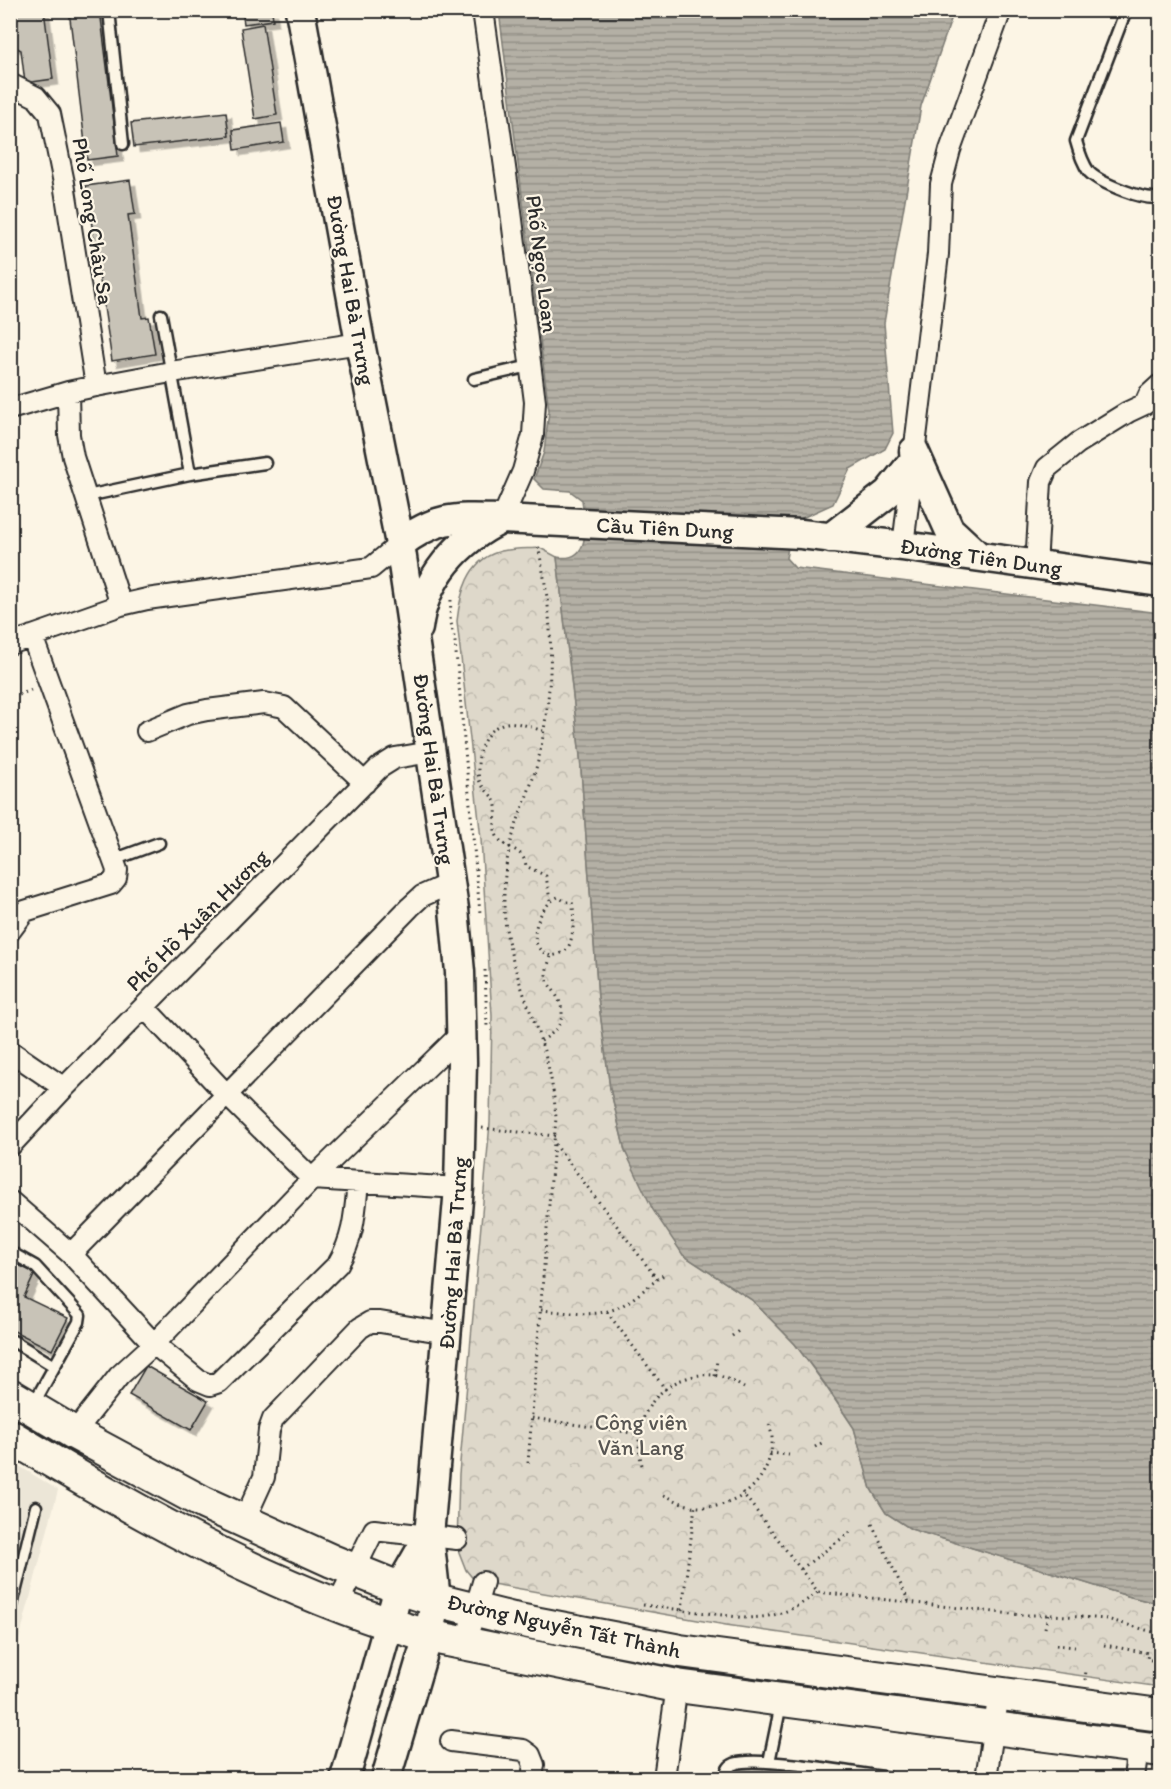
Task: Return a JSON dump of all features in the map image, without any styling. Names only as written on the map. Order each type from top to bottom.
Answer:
[{"type":"main road","name":"Đường Nguyễn Tất Thành","points":[[21,1401],[74,1433],[204,1503],[354,1570],[436,1600],[479,1596],[680,1651],[1161,1715]]},
{"type":"main road","name":"Đường Nguyễn Tất Thành","points":[[10,1436],[190,1537],[280,1581],[388,1625],[428,1636],[676,1686],[1149,1748]]},
{"type":"street","name":"Đường Hai Bà Trưng","points":[[300,10],[360,343],[400,544],[451,883],[460,972],[462,1033],[459,1188],[429,1536],[436,1600],[428,1636],[386,1779]]},
{"type":"street","name":"Phố Ngọc Loan","points":[[483,10],[535,402],[533,435],[523,471],[523,527]]},
{"type":"street","points":[[903,546],[938,254],[941,184],[950,150],[1001,10]]},
{"type":"street","name":"Phố Long Châu Sa","points":[[10,84],[36,97],[50,114],[64,183],[96,386]]},
{"type":"street","points":[[10,410],[96,386],[360,343]]},
{"type":"street","points":[[1036,566],[1041,482],[1047,468],[1078,443],[1128,412],[1153,408],[1149,395],[1161,385]]},
{"type":"street","points":[[68,392],[69,435],[73,457],[121,605]]},
{"type":"street","points":[[830,538],[888,493],[914,456]]},
{"type":"street","points":[[914,456],[949,529],[978,556]]},
{"type":"street","points":[[10,644],[121,605],[147,599],[371,568],[418,530],[433,523],[456,518],[523,527]]},
{"type":"street","points":[[417,660],[420,612],[428,590],[455,551],[483,529],[523,527]]},
{"type":"street","name":"Cầu Tiên Dung","points":[[523,527],[801,534]]},
{"type":"street","name":"Đường Tiên Dung","points":[[801,534],[1161,582]]},
{"type":"street","points":[[10,931],[18,909],[111,884],[116,878],[117,870],[32,636]]},
{"type":"street","points":[[147,731],[188,714],[207,710],[264,703],[276,704],[284,707],[365,783]]},
{"type":"street","name":"Phố Hồ Xuân Hương","points":[[10,1146],[64,1088],[379,768],[395,758],[431,752]]},
{"type":"street","points":[[71,1254],[422,896],[451,883]]},
{"type":"street","points":[[144,1007],[226,1095],[312,1179],[459,1188]]},
{"type":"street","points":[[74,1433],[119,1376],[154,1344],[312,1179],[462,1033]]},
{"type":"street","points":[[10,1051],[64,1088]]},
{"type":"street","points":[[10,1201],[71,1254],[154,1344],[198,1380],[210,1384],[219,1382],[338,1264],[348,1247],[352,1232],[358,1182]]},
{"type":"street","points":[[244,1521],[264,1477],[268,1430],[273,1419],[360,1328],[370,1322],[380,1322],[447,1333]]},
{"type":"street","points":[[337,1605],[374,1530],[457,1539]]},
{"type":"street","name":"Đường Hai Bà Trưng","points":[[345,1779],[399,1588],[429,1536]]},
{"type":"street","points":[[465,1644],[479,1596]]},
{"type":"street","points":[[664,1779],[676,1686]]},
{"type":"street","points":[[986,1779],[999,1693]]},
{"type":"street","points":[[451,1741],[523,1750],[530,1755],[534,1765],[532,1779]]},
{"type":"street","points":[[1134,1779],[1149,1748]]},
{"type":"lane","points":[[109,10],[123,144]]},
{"type":"lane","points":[[1126,10],[1076,141],[1081,159],[1091,173],[1105,182],[1141,197],[1158,199],[1161,197]]},
{"type":"lane","points":[[161,315],[190,474]]},
{"type":"lane","points":[[474,379],[530,366]]},
{"type":"lane","points":[[87,496],[190,474],[265,463]]},
{"type":"lane","points":[[113,860],[159,843]]},
{"type":"lane","points":[[10,1252],[35,1266],[80,1315],[79,1322],[54,1366],[21,1401]]},
{"type":"lane","points":[[13,1341],[54,1366]]},
{"type":"lane","points":[[10,1613],[36,1507]]},
{"type":"lane","points":[[769,1762],[781,1700]]},
{"type":"lane","points":[[724,1779],[731,1765],[741,1762],[769,1762],[889,1778]]},
{"type":"path","points":[[523,527],[548,599],[550,670],[543,731],[533,780],[507,857],[504,898],[506,937],[516,978],[541,1041],[553,1087],[556,1118],[528,1463]]},
{"type":"path","points":[[543,731],[508,722],[497,727],[487,736],[480,749],[480,781],[495,801],[496,836],[500,841],[520,852],[525,859],[526,866],[546,876],[550,900]]},
{"type":"path","points":[[558,897],[566,902],[572,902],[574,908],[571,944],[566,951],[551,956],[544,954],[536,942],[534,932],[550,900],[558,897]]},
{"type":"path","points":[[541,1041],[554,1033],[561,1024],[561,1009],[546,976],[551,956]]},
{"type":"path","points":[[483,1128],[555,1136]]},
{"type":"path","points":[[554,1143],[657,1279]]},
{"type":"path","points":[[540,1310],[591,1314],[607,1312],[628,1301],[663,1275]]},
{"type":"path","points":[[607,1312],[669,1394]]},
{"type":"path","points":[[732,1336],[741,1329]]},
{"type":"path","points":[[715,1376],[717,1360]]},
{"type":"path","points":[[642,1466],[638,1449],[639,1434],[645,1412],[658,1394],[677,1381],[699,1375],[722,1376],[744,1388]]},
{"type":"path","points":[[532,1418],[639,1434]]},
{"type":"path","points":[[664,1495],[681,1503],[702,1508],[723,1505],[743,1494],[758,1482],[769,1463],[772,1442],[769,1421]]},
{"type":"path","points":[[815,1448],[825,1441]]},
{"type":"path","points":[[770,1453],[789,1455]]},
{"type":"path","points":[[743,1494],[818,1592]]},
{"type":"path","points":[[682,1610],[695,1506]]},
{"type":"path","points":[[872,1524],[909,1602]]},
{"type":"path","points":[[801,1569],[853,1530]]},
{"type":"path","points":[[643,1605],[746,1618],[792,1609],[818,1592],[1021,1616],[1048,1614],[1107,1619],[1161,1634]]},
{"type":"path","points":[[1046,1628],[1048,1614]]},
{"type":"path","points":[[1056,1645],[1075,1647]]},
{"type":"path","points":[[1104,1645],[1149,1653],[1148,1659],[1161,1662]]},
{"type":"path","points":[[1084,1685],[1086,1670]]},
{"type":"shaded area","points":[[499,11],[954,11],[921,106],[884,323],[893,433],[885,449],[850,469],[833,504],[793,522],[786,558],[795,568],[1160,613],[1160,1604],[911,1529],[886,1513],[871,1489],[854,1428],[825,1384],[795,1344],[752,1300],[683,1255],[653,1210],[625,1151],[610,1088],[598,997],[580,756],[557,557],[577,554],[582,547],[585,529],[582,500],[570,491],[544,489],[534,479],[544,452],[549,411]]},
{"type":"shaded area","points":[[11,1461],[58,1490],[11,1671]]},
{"type":"green space","name":"Công viên Văn Lang","points":[[540,548],[557,557],[580,756],[598,997],[610,1088],[625,1151],[683,1255],[752,1300],[795,1344],[825,1385],[854,1428],[871,1489],[886,1513],[911,1529],[1160,1604],[1160,1687],[726,1625],[475,1581],[466,1570],[457,1547],[459,1474],[490,1123],[492,1016],[481,839],[457,621],[463,590],[472,571],[479,563],[487,556],[498,552]]},
{"type":"building","points":[[10,10],[44,10],[53,79],[25,83],[21,50],[10,44]]},
{"type":"building","points":[[69,10],[100,10],[118,156],[87,160]]},
{"type":"building","points":[[242,10],[272,10],[273,20],[244,24]]},
{"type":"building","points":[[263,24],[277,115],[255,119],[241,28]]},
{"type":"building","points":[[226,112],[229,136],[134,147],[131,123]]},
{"type":"building","points":[[281,123],[284,142],[235,150],[233,130]]},
{"type":"building","points":[[130,180],[135,214],[128,215],[142,318],[149,317],[155,354],[112,361],[86,186]]},
{"type":"building","points":[[10,1261],[35,1273],[24,1297],[68,1318],[52,1350],[10,1329]]},
{"type":"building","points":[[146,1366],[208,1401],[191,1430],[129,1395]]}]
